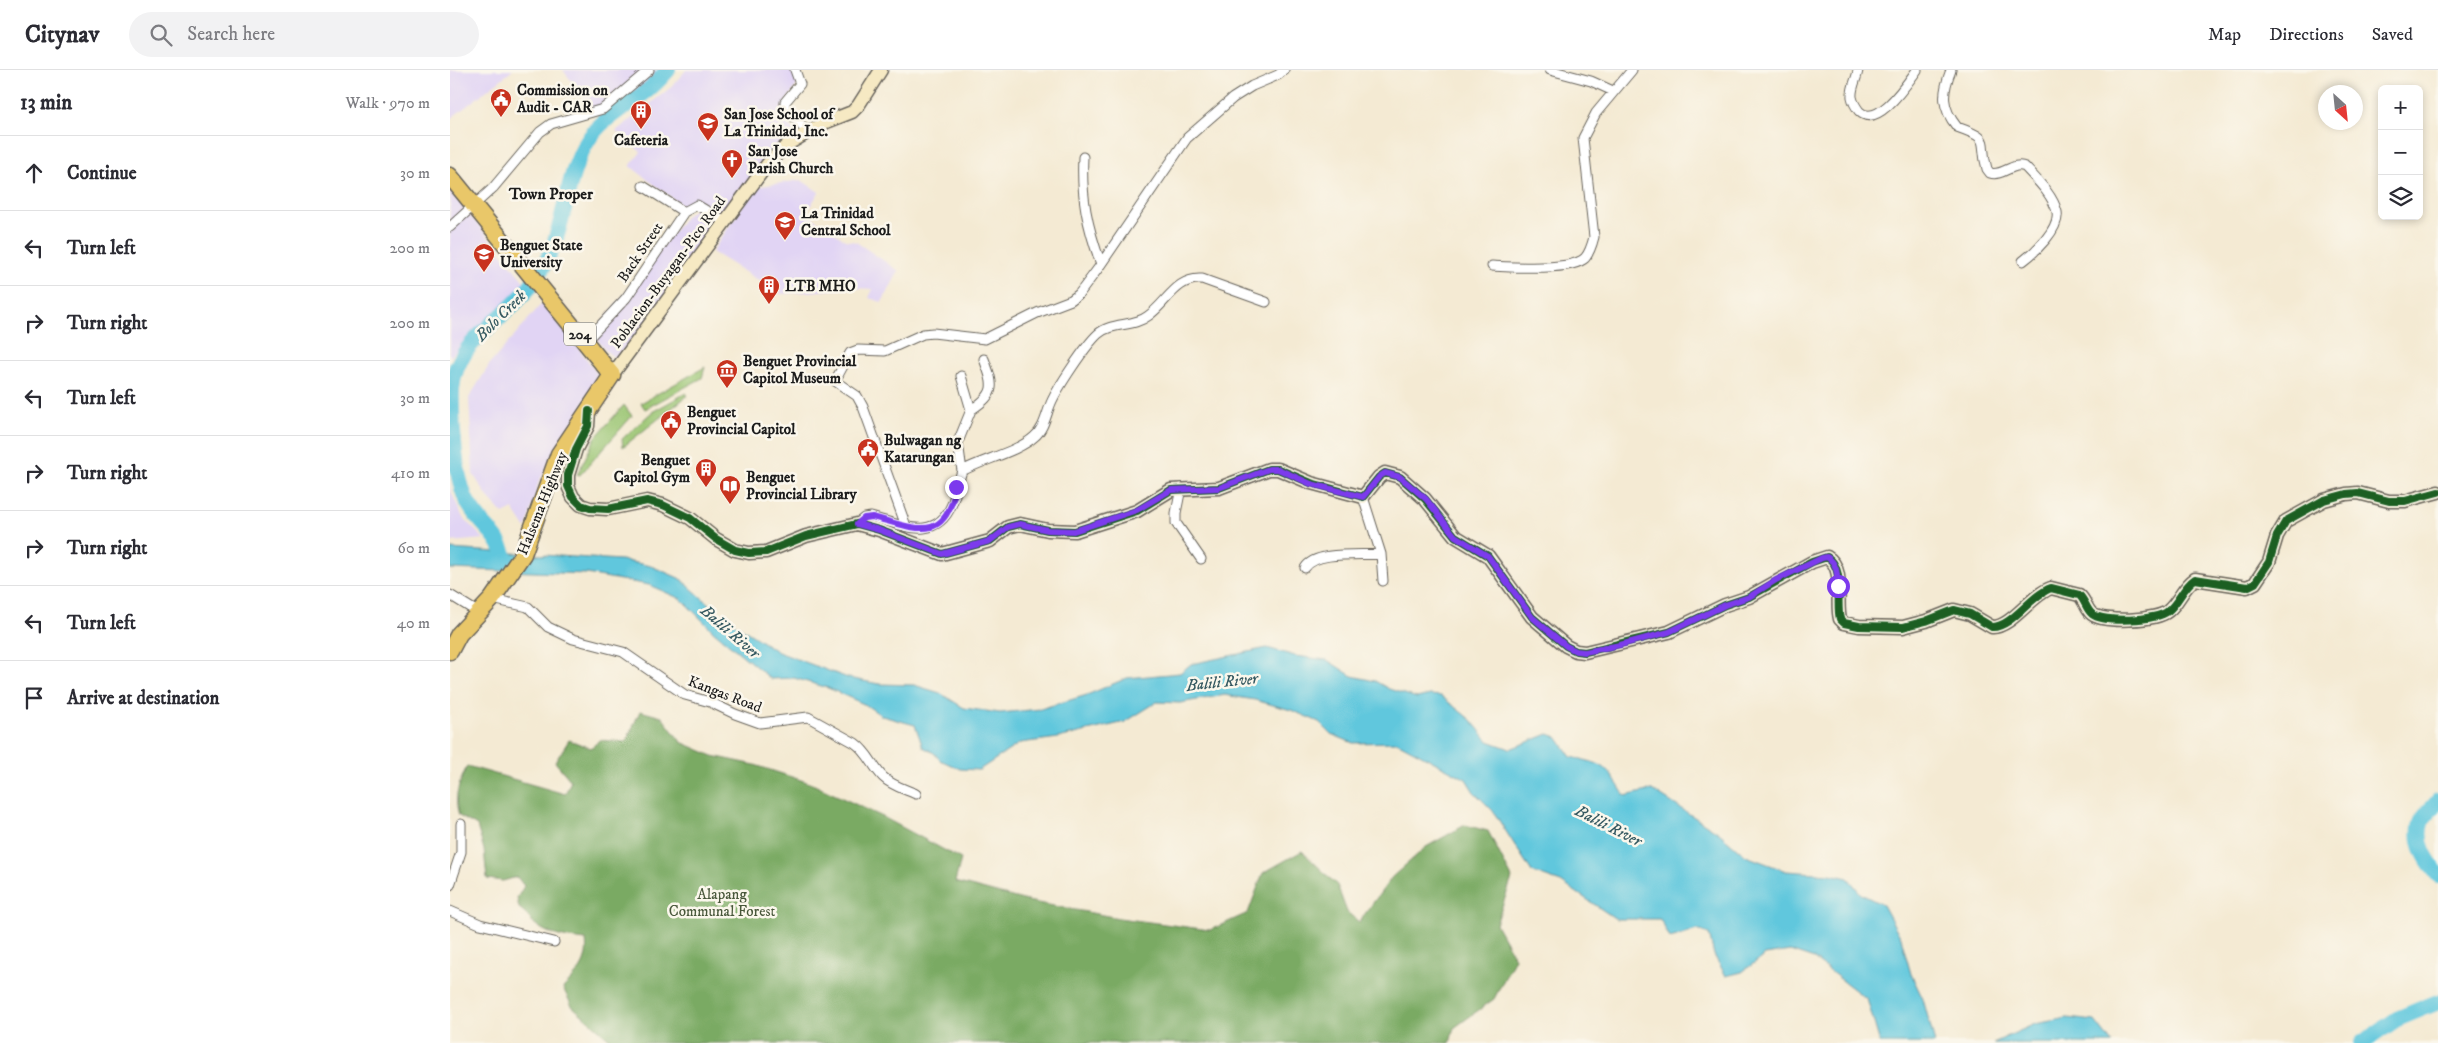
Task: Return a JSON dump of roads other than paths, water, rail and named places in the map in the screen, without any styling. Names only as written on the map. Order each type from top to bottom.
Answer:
[{"type":"highway","name":"204","points":[[450,176],[528,268],[612,375]]},
{"type":"highway","name":"Halsema Highway","points":[[450,651],[459,634],[492,599],[523,554],[559,454],[612,375]]},
{"type":"street","points":[[450,227],[475,206],[540,132],[558,122],[592,114],[604,109],[649,70]]},
{"type":"street","points":[[795,70],[800,84],[785,102],[785,107],[808,133]]},
{"type":"street","name":"Poblacion-Buyagan-Pico Road","points":[[612,375],[769,162],[788,144],[852,112],[858,106],[881,70]]},
{"type":"street","points":[[906,526],[863,406],[857,396],[835,381],[846,358],[854,350],[885,351],[923,334],[933,333],[977,340],[996,335],[1037,313],[1071,300],[1079,294],[1101,264],[1188,138],[1233,98],[1284,70]]},
{"type":"street","points":[[1550,70],[1591,81],[1614,91]]},
{"type":"street","points":[[1492,266],[1559,267],[1573,265],[1584,259],[1591,250],[1594,237],[1583,138],[1596,113],[1632,70]]},
{"type":"street","points":[[1858,70],[1852,96],[1858,110],[1863,114],[1870,115],[1877,114],[1887,106],[1917,70]]},
{"type":"street","points":[[1951,70],[1944,85],[1945,104],[1957,127],[1977,134],[1984,141],[1987,169],[1990,173],[1998,174],[2016,166],[2025,167],[2054,205],[2056,219],[2048,236],[2038,250],[2022,261]]},
{"type":"street","points":[[1083,157],[1082,188],[1085,211],[1101,264]]},
{"type":"street","points":[[643,186],[684,212],[697,205],[725,222]]},
{"type":"street","name":"Back Street","points":[[585,342],[626,298],[684,212]]},
{"type":"street","points":[[962,471],[982,460],[1019,447],[1036,436],[1057,390],[1097,335],[1107,328],[1135,323],[1147,317],[1184,282],[1193,278],[1202,279],[1243,292],[1266,302]]},
{"type":"street","points":[[589,411],[588,426],[576,449],[568,475],[568,486],[572,497],[581,505],[590,508],[608,509],[647,501],[663,505],[690,518],[722,543],[735,550],[749,553],[766,552],[806,536],[857,524],[864,518],[872,517],[924,529],[934,527],[941,522],[953,503],[962,471],[958,442],[972,410],[990,395],[992,388],[984,359]]},
{"type":"street","points":[[961,376],[972,410]]},
{"type":"street","points":[[857,524],[879,530],[942,554],[990,541],[1008,527],[1020,524],[1066,532],[1082,529],[1137,510],[1162,494],[1181,488],[1202,490],[1219,488],[1258,471],[1278,469],[1311,484],[1363,497]]},
{"type":"street","points":[[1363,497],[1379,477],[1385,473],[1400,477],[1426,499],[1455,536],[1488,556],[1532,617],[1566,646],[1576,651],[1585,652],[1669,632],[1725,605],[1749,597],[1812,562],[1827,557],[1833,561],[1836,569],[1840,619],[1850,625],[1912,626],[1954,610],[1961,610],[1997,628],[2009,621],[2034,597],[2051,588],[2079,595],[2090,612],[2097,616],[2120,620],[2156,617],[2170,609],[2188,584],[2195,579],[2247,587],[2255,583],[2269,562],[2277,536],[2286,521],[2324,500],[2358,493],[2389,501],[2405,501],[2426,497],[2438,492]]},
{"type":"street","points":[[1181,488],[1176,523],[1201,559]]},
{"type":"street","points":[[1363,497],[1381,554],[1383,581]]},
{"type":"street","points":[[1305,568],[1308,563],[1318,558],[1381,554]]},
{"type":"street","points":[[450,595],[479,613]]},
{"type":"street","name":"Kangas Road","points":[[492,599],[522,604],[528,607],[548,627],[573,639],[623,652],[685,696],[718,705],[753,721],[770,723],[808,717],[862,748],[883,777],[890,783],[916,794]]},
{"type":"street","points":[[450,885],[460,857],[461,824]]},
{"type":"street","points":[[450,911],[480,924],[554,942]]},
{"type":"water","name":"Balili River","points":[[450,549],[621,560],[651,566],[681,579],[721,615],[778,652],[848,678],[879,684],[914,685],[940,693],[964,708],[1000,713],[1040,709],[1087,695],[1127,678],[1180,673],[1191,664],[1267,648],[1295,656],[1327,660],[1352,676],[1375,681],[1389,689],[1417,698],[1430,695],[1441,696],[1471,720],[1488,741],[1510,749],[1548,734],[1557,737],[1571,757],[1592,762],[1609,772],[1625,796],[1652,790],[1719,833],[1746,856],[1786,871],[1830,874],[1848,878],[1861,894],[1883,905],[1901,938],[1911,974],[1923,999],[1935,1043],[1880,1043],[1867,999],[1814,959],[1790,951],[1765,955],[1742,972],[1726,976],[1714,955],[1709,934],[1697,930],[1670,938],[1660,919],[1616,919],[1561,882],[1532,872],[1493,811],[1474,792],[1466,779],[1397,742],[1353,743],[1331,734],[1319,722],[1291,710],[1255,700],[1225,695],[1180,703],[1157,702],[1125,722],[1058,738],[1020,743],[979,770],[960,769],[940,760],[934,753],[923,747],[915,725],[882,716],[866,705],[828,688],[794,678],[771,679],[713,631],[681,599],[649,585],[587,574],[450,569]]},
{"type":"water","points":[[2067,1018],[2095,1021],[2112,1043],[1993,1043],[2035,1024]]},
{"type":"waterway","name":"Bolo Creek","points":[[506,560],[495,537],[471,508],[461,484],[457,468],[452,418],[452,390],[455,372],[471,344],[520,298],[534,281],[545,263],[557,236],[575,167],[580,154],[592,134],[605,120],[651,88],[668,70]]},
{"type":"waterway","points":[[2438,801],[2424,818],[2420,830],[2423,851],[2438,875]]},
{"type":"waterway","points":[[2362,1043],[2397,1019],[2438,1002]]},
{"type":"place","name":"Commission on Audit - CAR","points":[[501,118]]},
{"type":"place","name":"Cafeteria","points":[[641,130]]},
{"type":"place","name":"San Jose School of La Trinidad, Inc.","points":[[708,142]]},
{"type":"place","name":"San Jose Parish Church","points":[[732,179]]},
{"type":"place","name":"La Trinidad Central School","points":[[785,241]]},
{"type":"place","name":"Benguet State University","points":[[484,273]]},
{"type":"place","name":"LTB MHO","points":[[769,305]]},
{"type":"place","name":"Benguet Provincial Capitol Museum","points":[[727,389]]},
{"type":"place","name":"Benguet Provincial Capitol","points":[[671,440]]},
{"type":"place","name":"Bulwagan ng Katarungan","points":[[868,468]]},
{"type":"place","name":"Benguet Capitol Gym","points":[[706,488]]},
{"type":"place","name":"Benguet Provincial Library","points":[[730,505]]},
{"type":"district","name":"Town Proper","points":[[551,193]]},
{"type":"park label","name":"Alapang Communal Forest","points":[[722,902]]}]
